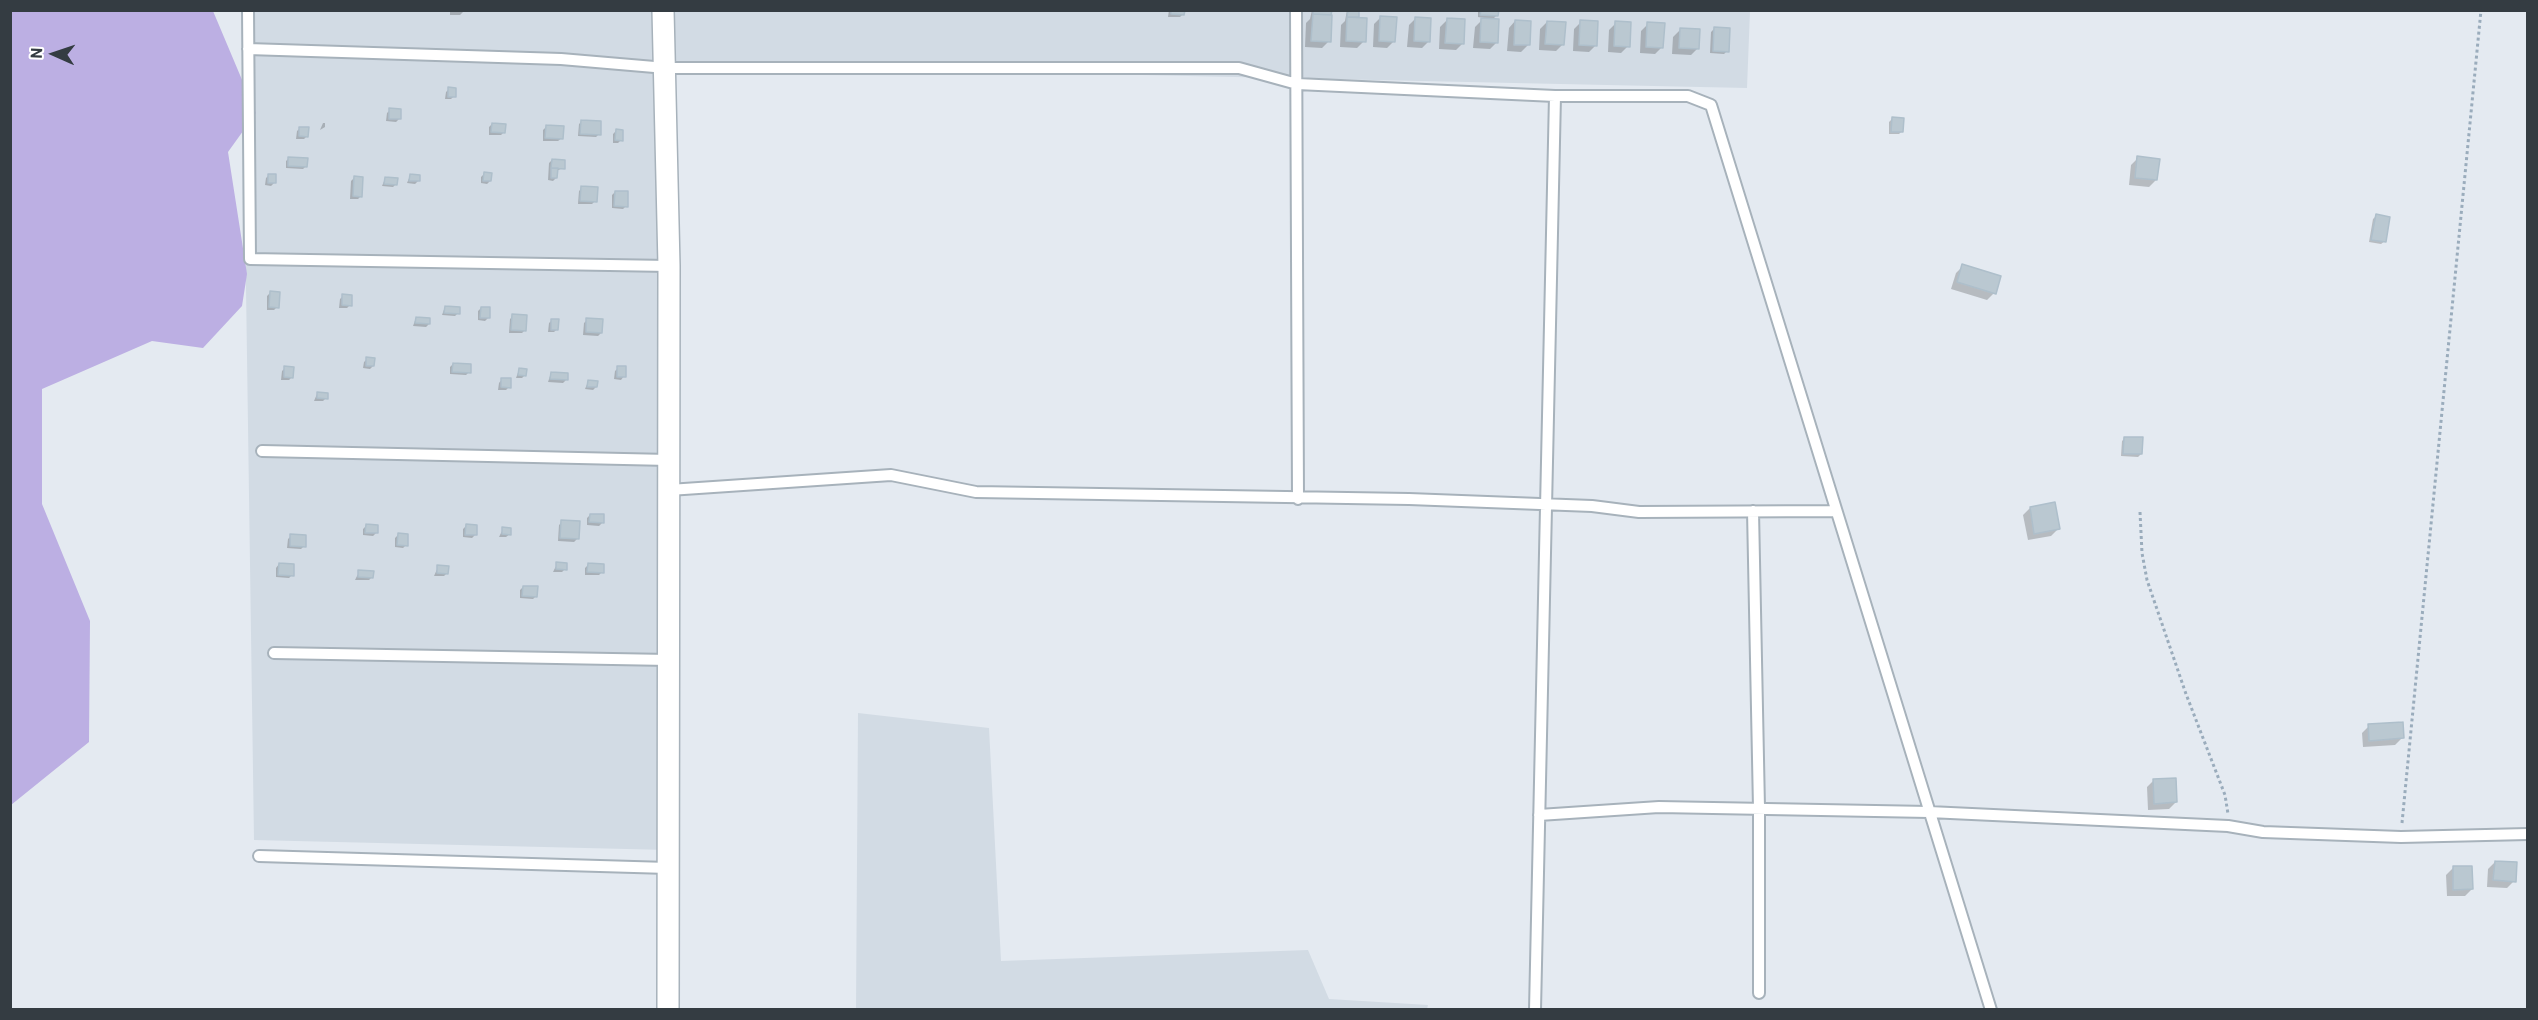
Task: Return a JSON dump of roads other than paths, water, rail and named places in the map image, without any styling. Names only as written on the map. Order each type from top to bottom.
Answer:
[{"type":"street","points":[[663,10],[669,266],[668,1010]]},
{"type":"lane","points":[[248,10],[250,259],[669,266]]},
{"type":"lane","points":[[1296,10],[1298,499]]},
{"type":"lane","points":[[248,49],[561,59],[666,68],[1239,68],[1297,84],[1556,96],[1688,96],[1711,105],[1991,1010]]},
{"type":"lane","points":[[1535,1010],[1556,96]]},
{"type":"lane","points":[[262,451],[669,460]]},
{"type":"lane","points":[[669,490],[891,475],[976,492],[1409,499],[1546,504],[1639,512],[1836,510]]},
{"type":"lane","points":[[1753,511],[1759,808],[1759,993]]},
{"type":"lane","points":[[274,652],[669,660]]},
{"type":"lane","points":[[1539,815],[1659,807],[1759,808],[1929,812],[2228,826],[2263,832],[2401,837],[2528,834]]},
{"type":"lane","points":[[258,856],[668,868]]}]
